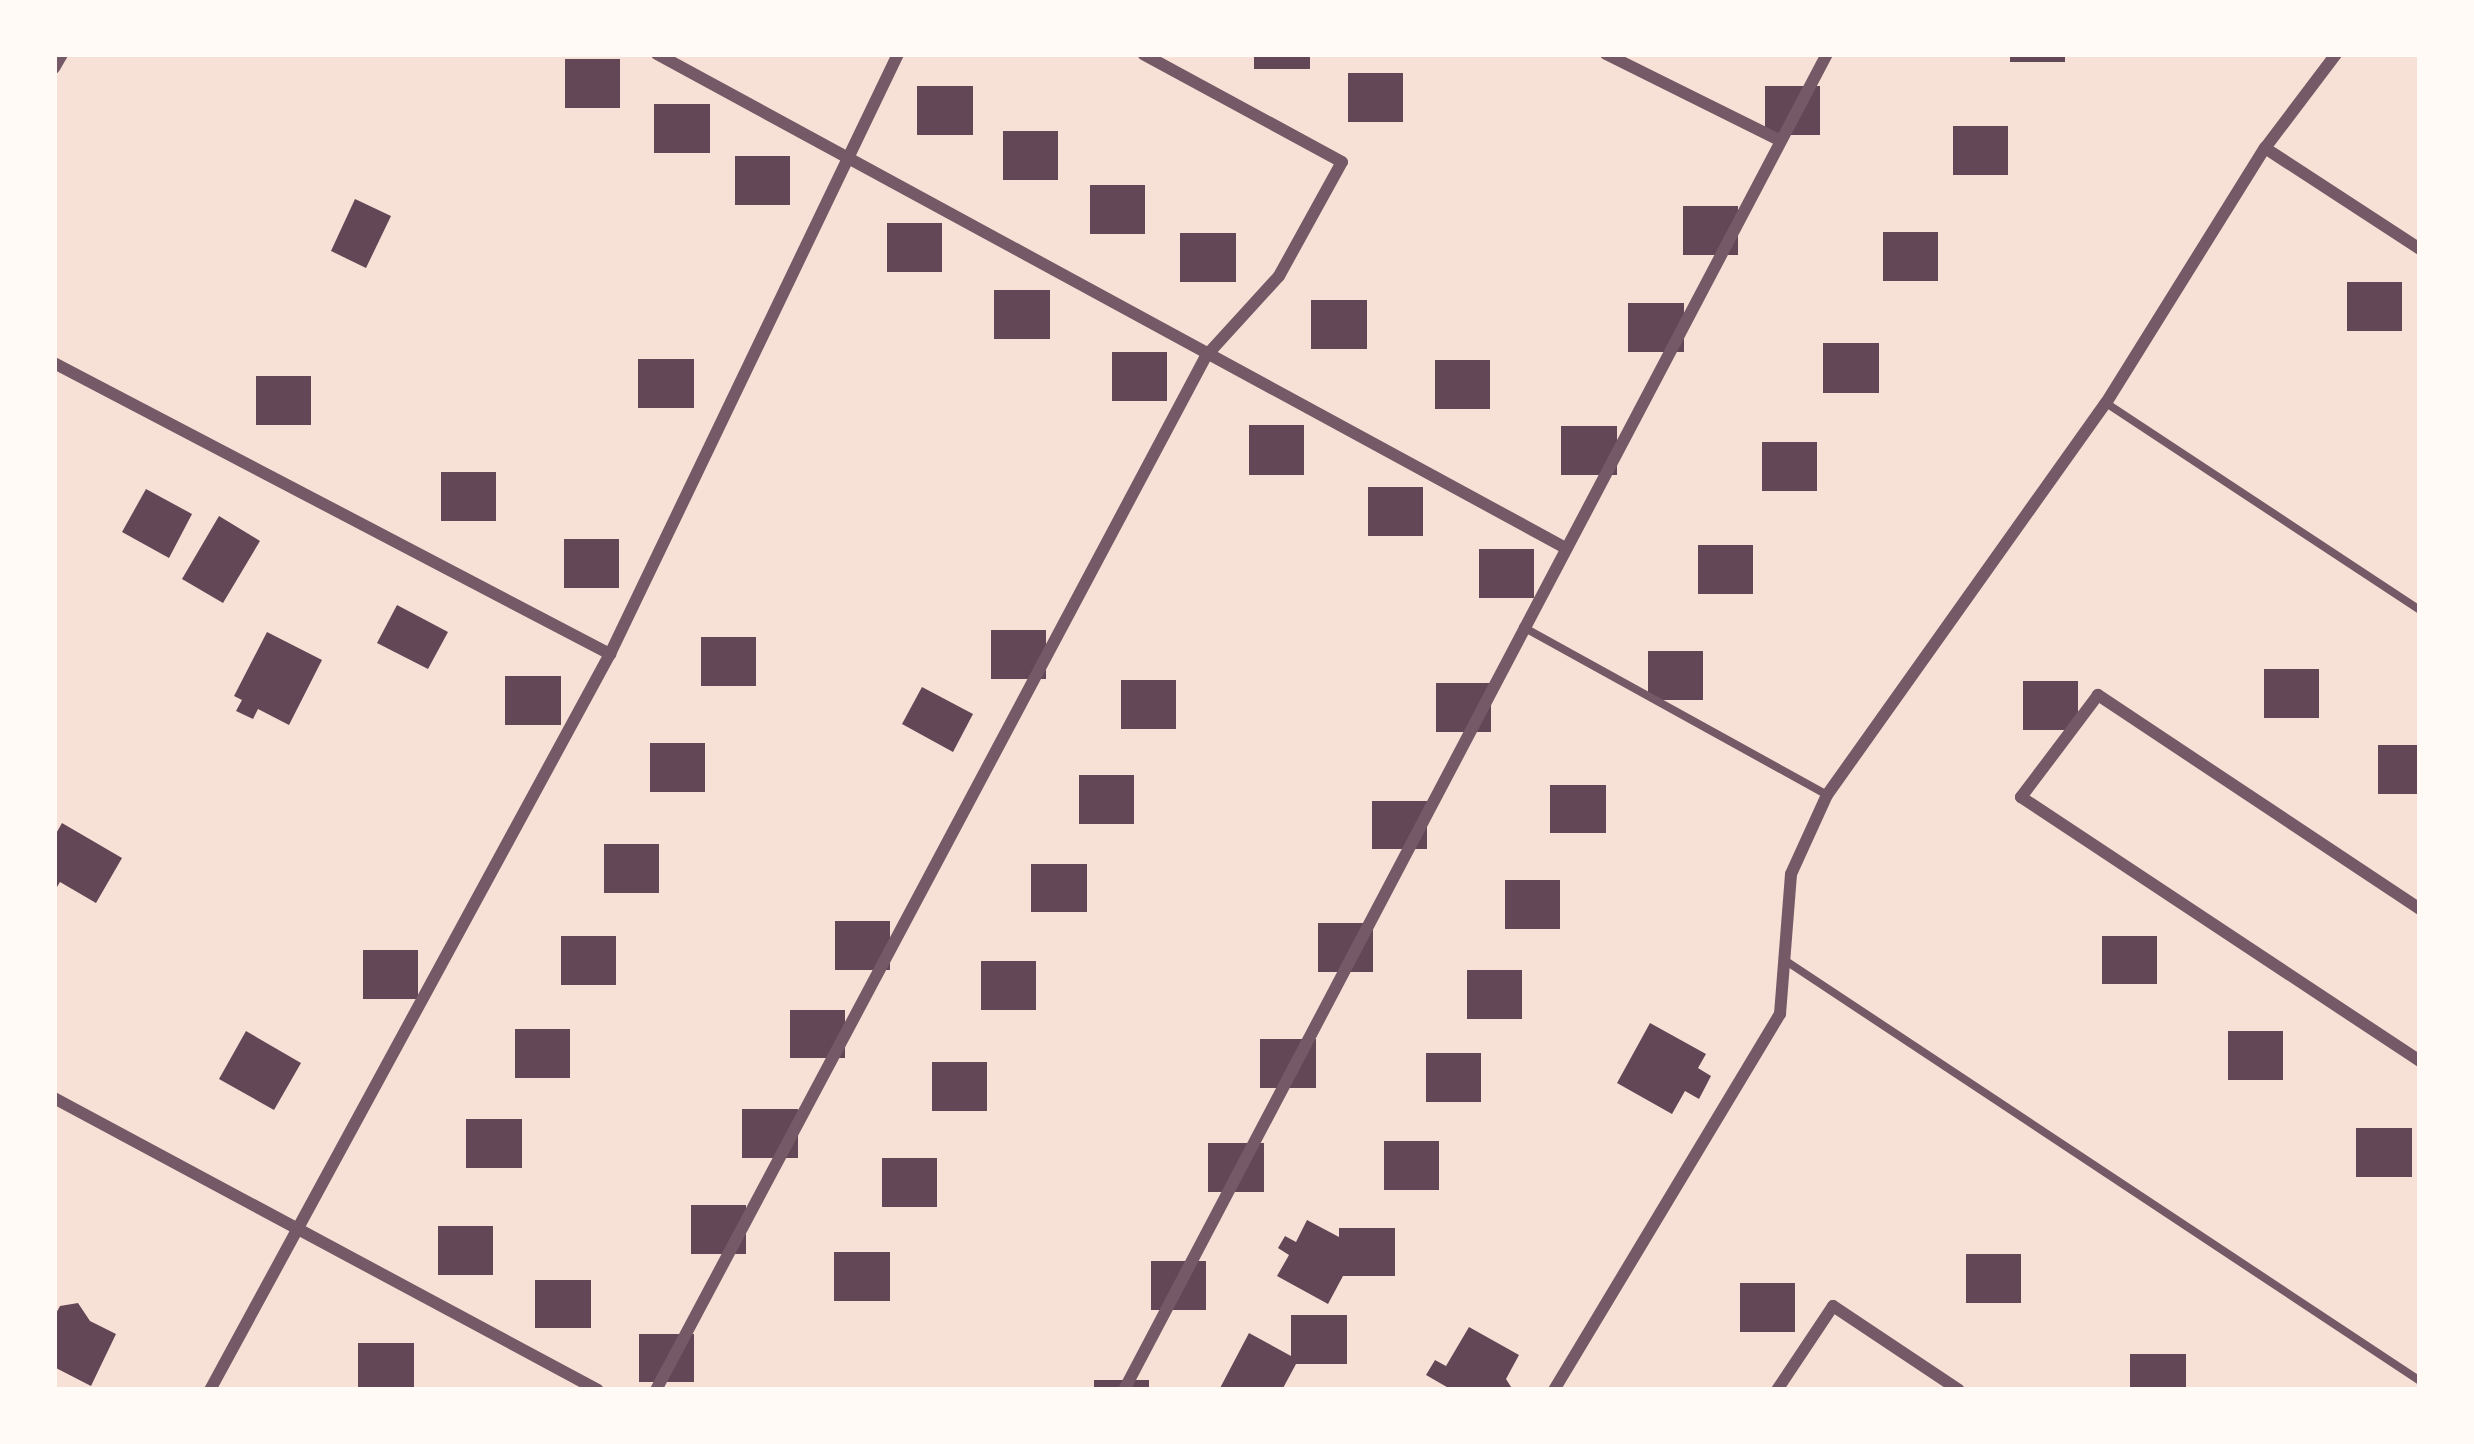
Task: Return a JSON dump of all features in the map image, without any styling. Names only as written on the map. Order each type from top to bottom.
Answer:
[{"type":"street","points":[[54,68],[62,54]]},
{"type":"street","points":[[657,54],[1564,547]]},
{"type":"street","points":[[210,1390],[610,654],[898,54]]},
{"type":"street","points":[[656,1390],[1206,356],[1279,276],[1342,162],[1143,54]]},
{"type":"street","points":[[1606,54],[1779,140]]},
{"type":"street","points":[[1124,1390],[1827,54]]},
{"type":"street","points":[[1554,1390],[1780,1014],[1791,874],[1827,795],[2106,403],[2265,148],[2336,54]]},
{"type":"street","points":[[2265,148],[2420,248]]},
{"type":"street","points":[[54,363],[610,654]]},
{"type":"street","points":[[2420,909],[2098,695],[2021,797],[2420,1061]]},
{"type":"street","points":[[54,1098],[598,1390]]},
{"type":"street","points":[[1777,1390],[1833,1306],[1959,1390]]},
{"type":"lane","points":[[2106,403],[2420,610]]},
{"type":"lane","points":[[1522,627],[1827,795]]},
{"type":"lane","points":[[1785,961],[2420,1381]]},
{"type":"building","points":[[1254,54],[1310,54],[1310,69],[1254,69]]},
{"type":"building","points":[[2010,54],[2065,54],[2065,62],[2010,62]]},
{"type":"building","points":[[565,59],[620,59],[620,108],[565,108]]},
{"type":"building","points":[[1348,73],[1403,73],[1403,122],[1348,122]]},
{"type":"building","points":[[917,86],[973,86],[973,135],[917,135]]},
{"type":"building","points":[[1765,86],[1820,86],[1820,135],[1765,135]]},
{"type":"building","points":[[654,104],[710,104],[710,153],[654,153]]},
{"type":"building","points":[[1953,126],[2008,126],[2008,175],[1953,175]]},
{"type":"building","points":[[1003,131],[1058,131],[1058,180],[1003,180]]},
{"type":"building","points":[[735,156],[790,156],[790,205],[735,205]]},
{"type":"building","points":[[1090,185],[1145,185],[1145,234],[1090,234]]},
{"type":"building","points":[[355,199],[391,216],[366,268],[331,251]]},
{"type":"building","points":[[1683,206],[1738,206],[1738,255],[1683,255]]},
{"type":"building","points":[[887,223],[942,223],[942,272],[887,272]]},
{"type":"building","points":[[1883,232],[1938,232],[1938,281],[1883,281]]},
{"type":"building","points":[[1180,233],[1236,233],[1236,282],[1180,282]]},
{"type":"building","points":[[2347,282],[2402,282],[2402,331],[2347,331]]},
{"type":"building","points":[[994,290],[1050,290],[1050,339],[994,339]]},
{"type":"building","points":[[1311,300],[1367,300],[1367,349],[1311,349]]},
{"type":"building","points":[[1628,303],[1684,303],[1684,352],[1628,352]]},
{"type":"building","points":[[1823,343],[1879,343],[1879,393],[1823,393]]},
{"type":"building","points":[[1112,352],[1167,352],[1167,401],[1112,401]]},
{"type":"building","points":[[638,359],[694,359],[694,408],[638,408]]},
{"type":"building","points":[[1435,360],[1490,360],[1490,409],[1435,409]]},
{"type":"building","points":[[256,376],[311,376],[311,425],[256,425]]},
{"type":"building","points":[[1249,425],[1304,425],[1304,475],[1249,475]]},
{"type":"building","points":[[1561,426],[1617,426],[1617,475],[1561,475]]},
{"type":"building","points":[[1762,442],[1817,442],[1817,491],[1762,491]]},
{"type":"building","points":[[441,472],[496,472],[496,521],[441,521]]},
{"type":"building","points":[[1368,487],[1423,487],[1423,536],[1368,536]]},
{"type":"building","points":[[146,489],[192,514],[169,558],[122,532]]},
{"type":"building","points":[[219,516],[260,541],[223,603],[182,579]]},
{"type":"building","points":[[564,539],[619,539],[619,588],[564,588]]},
{"type":"building","points":[[1698,545],[1753,545],[1753,594],[1698,594]]},
{"type":"building","points":[[1479,549],[1534,549],[1534,598],[1479,598]]},
{"type":"building","points":[[397,605],[448,632],[428,669],[377,643]]},
{"type":"building","points":[[991,630],[1046,630],[1046,679],[991,679]]},
{"type":"building","points":[[267,632],[322,660],[289,725],[258,709],[253,719],[236,711],[242,700],[234,696]]},
{"type":"building","points":[[701,637],[756,637],[756,686],[701,686]]},
{"type":"building","points":[[1648,651],[1703,651],[1703,700],[1648,700]]},
{"type":"building","points":[[2264,669],[2319,669],[2319,718],[2264,718]]},
{"type":"building","points":[[505,676],[561,676],[561,725],[505,725]]},
{"type":"building","points":[[1121,680],[1176,680],[1176,729],[1121,729]]},
{"type":"building","points":[[2023,681],[2078,681],[2078,730],[2023,730]]},
{"type":"building","points":[[1436,683],[1491,683],[1491,732],[1436,732]]},
{"type":"building","points":[[922,687],[973,714],[953,752],[902,724]]},
{"type":"building","points":[[650,743],[705,743],[705,792],[650,792]]},
{"type":"building","points":[[2378,745],[2420,745],[2420,794],[2378,794]]},
{"type":"building","points":[[1079,775],[1134,775],[1134,824],[1079,824]]},
{"type":"building","points":[[1550,785],[1606,785],[1606,833],[1550,833]]},
{"type":"building","points":[[1372,801],[1427,801],[1427,849],[1372,849]]},
{"type":"building","points":[[62,823],[122,858],[96,903],[60,882],[54,892],[54,837]]},
{"type":"building","points":[[604,844],[659,844],[659,893],[604,893]]},
{"type":"building","points":[[1031,864],[1087,864],[1087,912],[1031,912]]},
{"type":"building","points":[[1505,880],[1560,880],[1560,929],[1505,929]]},
{"type":"building","points":[[835,921],[890,921],[890,970],[835,970]]},
{"type":"building","points":[[1318,923],[1373,923],[1373,972],[1318,972]]},
{"type":"building","points":[[561,936],[616,936],[616,985],[561,985]]},
{"type":"building","points":[[2102,936],[2157,936],[2157,984],[2102,984]]},
{"type":"building","points":[[363,950],[418,950],[418,999],[363,999]]},
{"type":"building","points":[[981,961],[1036,961],[1036,1010],[981,1010]]},
{"type":"building","points":[[1467,970],[1522,970],[1522,1019],[1467,1019]]},
{"type":"building","points":[[790,1010],[845,1010],[845,1058],[790,1058]]},
{"type":"building","points":[[1650,1023],[1706,1054],[1698,1068],[1711,1076],[1699,1099],[1685,1091],[1672,1114],[1617,1083]]},
{"type":"building","points":[[515,1029],[570,1029],[570,1078],[515,1078]]},
{"type":"building","points":[[246,1031],[301,1063],[274,1110],[219,1079]]},
{"type":"building","points":[[2228,1031],[2283,1031],[2283,1080],[2228,1080]]},
{"type":"building","points":[[1260,1039],[1316,1039],[1316,1088],[1260,1088]]},
{"type":"building","points":[[1426,1053],[1481,1053],[1481,1102],[1426,1102]]},
{"type":"building","points":[[932,1062],[987,1062],[987,1111],[932,1111]]},
{"type":"building","points":[[742,1109],[798,1109],[798,1158],[742,1158]]},
{"type":"building","points":[[466,1119],[522,1119],[522,1168],[466,1168]]},
{"type":"building","points":[[2356,1128],[2412,1128],[2412,1177],[2356,1177]]},
{"type":"building","points":[[1384,1141],[1439,1141],[1439,1190],[1384,1190]]},
{"type":"building","points":[[1208,1143],[1264,1143],[1264,1192],[1208,1192]]},
{"type":"building","points":[[882,1158],[937,1158],[937,1207],[882,1207]]},
{"type":"building","points":[[691,1205],[746,1205],[746,1254],[691,1254]]},
{"type":"building","points":[[1307,1220],[1339,1237],[1339,1228],[1395,1228],[1395,1276],[1343,1276],[1328,1304],[1277,1276],[1289,1255],[1278,1248],[1285,1236],[1296,1242]]},
{"type":"building","points":[[438,1226],[493,1226],[493,1275],[438,1275]]},
{"type":"building","points":[[834,1252],[890,1252],[890,1301],[834,1301]]},
{"type":"building","points":[[1966,1254],[2021,1254],[2021,1303],[1966,1303]]},
{"type":"building","points":[[1151,1261],[1206,1261],[1206,1310],[1151,1310]]},
{"type":"building","points":[[535,1280],[591,1280],[591,1328],[535,1328]]},
{"type":"building","points":[[1740,1283],[1795,1283],[1795,1332],[1740,1332]]},
{"type":"building","points":[[78,1303],[90,1321],[116,1334],[91,1386],[54,1367],[54,1317],[60,1306]]},
{"type":"building","points":[[1291,1315],[1347,1315],[1347,1364],[1296,1364],[1282,1390],[1219,1390],[1249,1333],[1291,1356]]},
{"type":"building","points":[[1469,1327],[1519,1355],[1506,1379],[1513,1390],[1452,1390],[1426,1375],[1435,1360],[1446,1366]]},
{"type":"building","points":[[639,1334],[694,1334],[694,1382],[639,1382]]},
{"type":"building","points":[[358,1343],[414,1343],[414,1390],[358,1390]]},
{"type":"building","points":[[2130,1354],[2186,1354],[2186,1390],[2130,1390]]},
{"type":"building","points":[[1094,1380],[1149,1380],[1149,1390],[1094,1390]]}]
